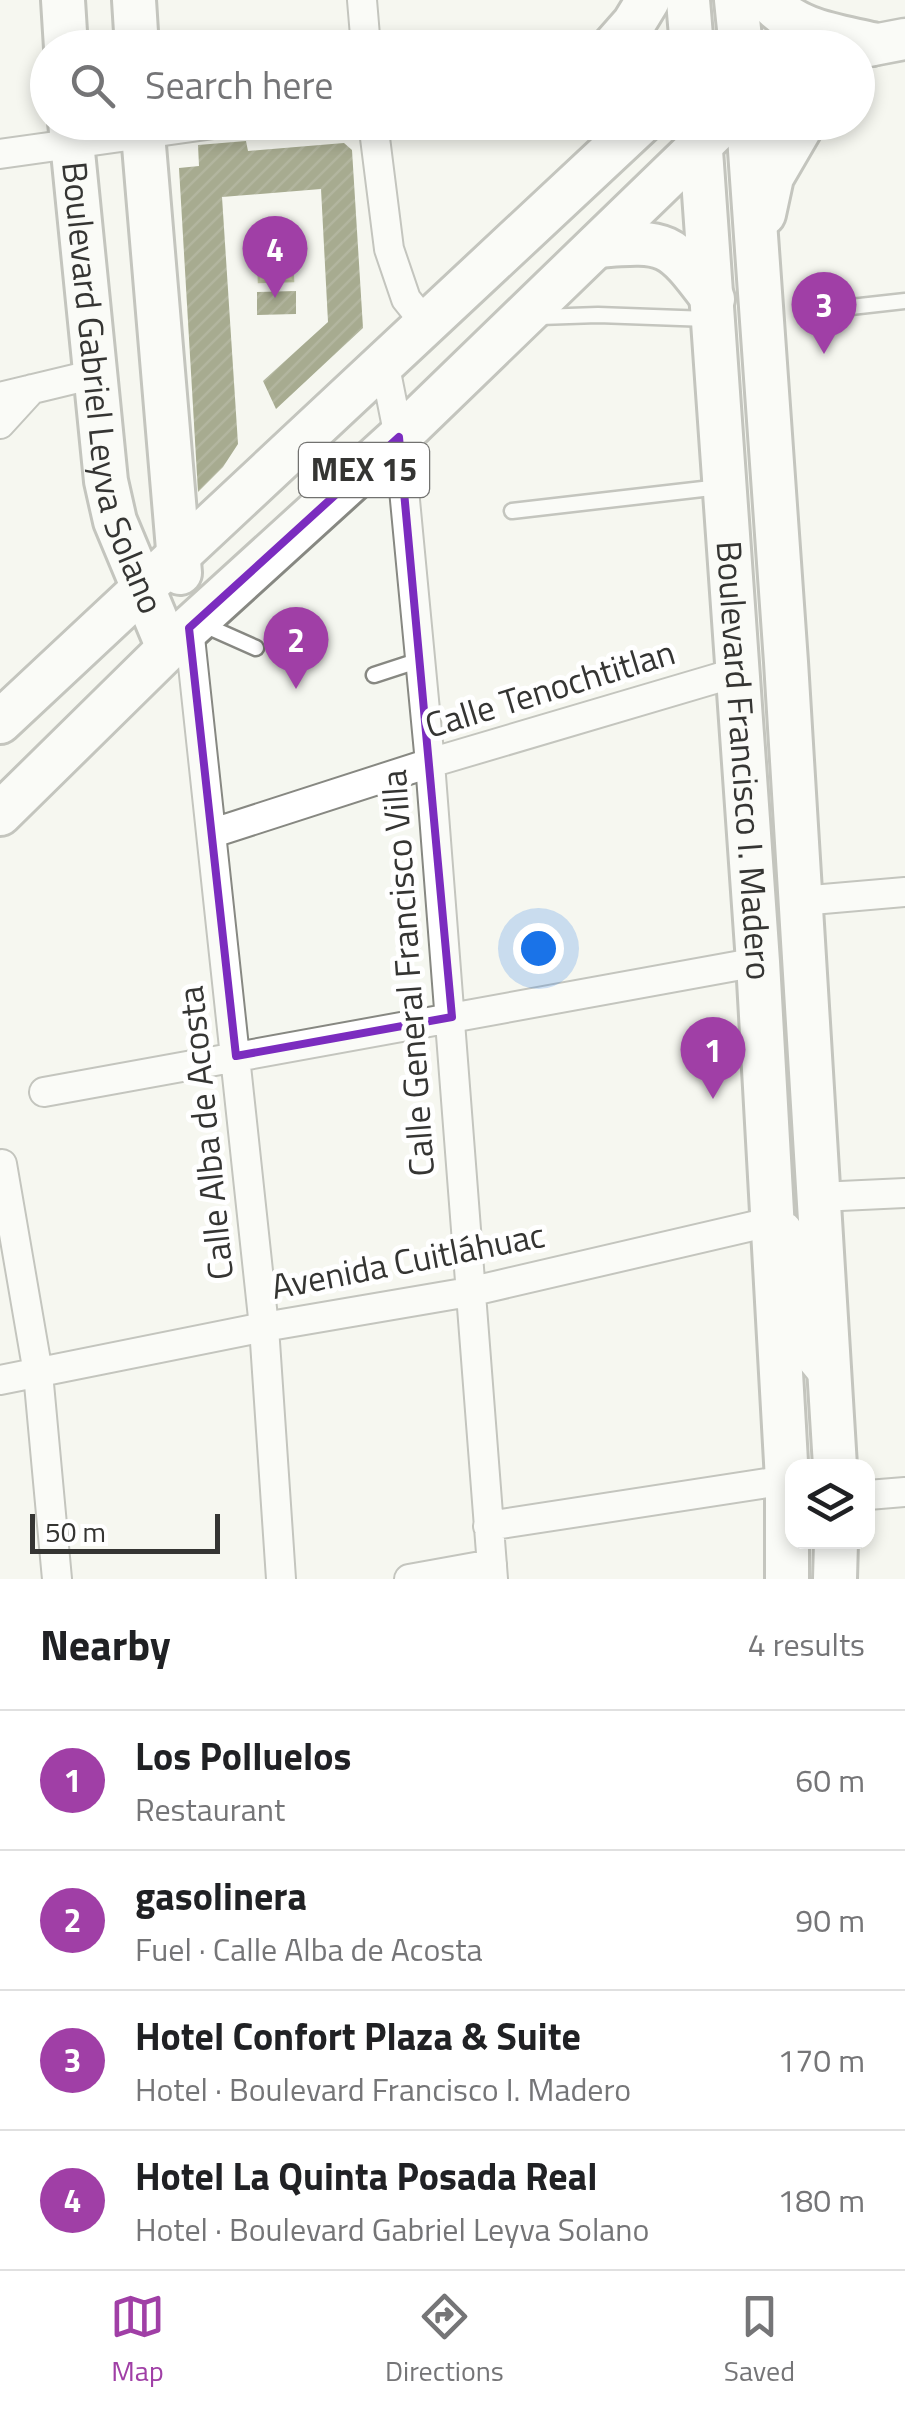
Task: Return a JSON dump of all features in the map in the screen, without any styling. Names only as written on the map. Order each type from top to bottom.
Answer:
[{"type":"main road","points":[[63,0],[65,30]]},
{"type":"main road","points":[[134,0],[136,30]]},
{"type":"main road","points":[[628,30],[648,0]]},
{"type":"main road","points":[[688,0],[690,30]]},
{"type":"main road","points":[[736,0],[739,30]]},
{"type":"main road","points":[[768,0],[789,21],[815,30]]},
{"type":"main road","name":"Boulevard Gabriel Leyva Solano","points":[[72,140],[106,481],[115,521],[142,587],[187,644]]},
{"type":"main road","name":"Boulevard Gabriel Leyva Solano","points":[[143,140],[187,644]]},
{"type":"main road","name":"MEX 15","points":[[0,722],[623,140]]},
{"type":"main road","name":"MEX 15","points":[[0,814],[187,644],[597,246],[699,140]]},
{"type":"main road","name":"Boulevard Francisco I. Madero","points":[[709,140],[713,309],[758,962],[786,1459]]},
{"type":"main road","name":"Boulevard Francisco I. Madero","points":[[749,140],[835,1459]]},
{"type":"main road","points":[[757,244],[772,177],[794,140]]},
{"type":"main road","points":[[597,246],[659,244],[676,252],[713,309]]},
{"type":"main road","name":"Boulevard Francisco I. Madero","points":[[787,1549],[787,1579]]},
{"type":"main road","points":[[835,1579],[836,1549]]},
{"type":"street","points":[[362,0],[364,30]]},
{"type":"street","points":[[0,154],[47,140]]},
{"type":"street","points":[[375,140],[389,250],[406,299],[426,324]]},
{"type":"street","name":"Calle General Francisco Villa","points":[[384,362],[399,438],[430,763],[492,1572]]},
{"type":"street","points":[[0,397],[96,374]]},
{"type":"street","points":[[0,424],[32,388]]},
{"type":"street","name":"Calle Alba de Acosta","points":[[187,644],[213,833],[264,1327],[282,1579]]},
{"type":"street","name":"Calle Tenochtitlan","points":[[213,833],[430,763],[738,672]]},
{"type":"street","points":[[800,901],[905,892]]},
{"type":"street","points":[[44,1092],[758,962]]},
{"type":"street","points":[[2,1164],[38,1373],[57,1579]]},
{"type":"street","points":[[819,1197],[905,1193]]},
{"type":"street","points":[[770,1222],[786,1227],[799,1246],[804,1336],[813,1362],[830,1384]]},
{"type":"street","name":"Avenida Cuitláhuac","points":[[0,1380],[264,1327],[469,1292],[770,1222]]},
{"type":"street","points":[[488,1526],[785,1480]]},
{"type":"street","points":[[875,1495],[905,1492]]},
{"type":"street","points":[[408,1579],[492,1572]]},
{"type":"lane","points":[[851,307],[905,301]]},
{"type":"lane","points":[[522,317],[713,309]]},
{"type":"lane","points":[[512,512],[725,486]]},
{"type":"lane","points":[[187,644],[256,648]]},
{"type":"lane","points":[[374,675],[420,660]]},
{"type":"highlighted area","points":[[399,437],[452,1017],[236,1056],[189,628]]},
{"type":"shaded area","points":[[291,222],[293,281],[259,282],[257,223]]},
{"type":"building","points":[[246,141],[248,151],[344,143],[352,150],[363,328],[276,409],[263,381],[328,322],[321,189],[222,197],[238,444],[223,467],[198,492],[179,168],[199,166],[198,145]]},
{"type":"building","points":[[296,291],[296,314],[257,315],[257,292]]},
{"type":"place","name":"Hotel La Quinta Posada Real","points":[[275,298]]},
{"type":"place","name":"Hotel Confort Plaza & Suite","points":[[824,354]]},
{"type":"place","name":"gasolinera","points":[[296,689]]},
{"type":"place","name":"Los Polluelos","points":[[713,1099]]}]
